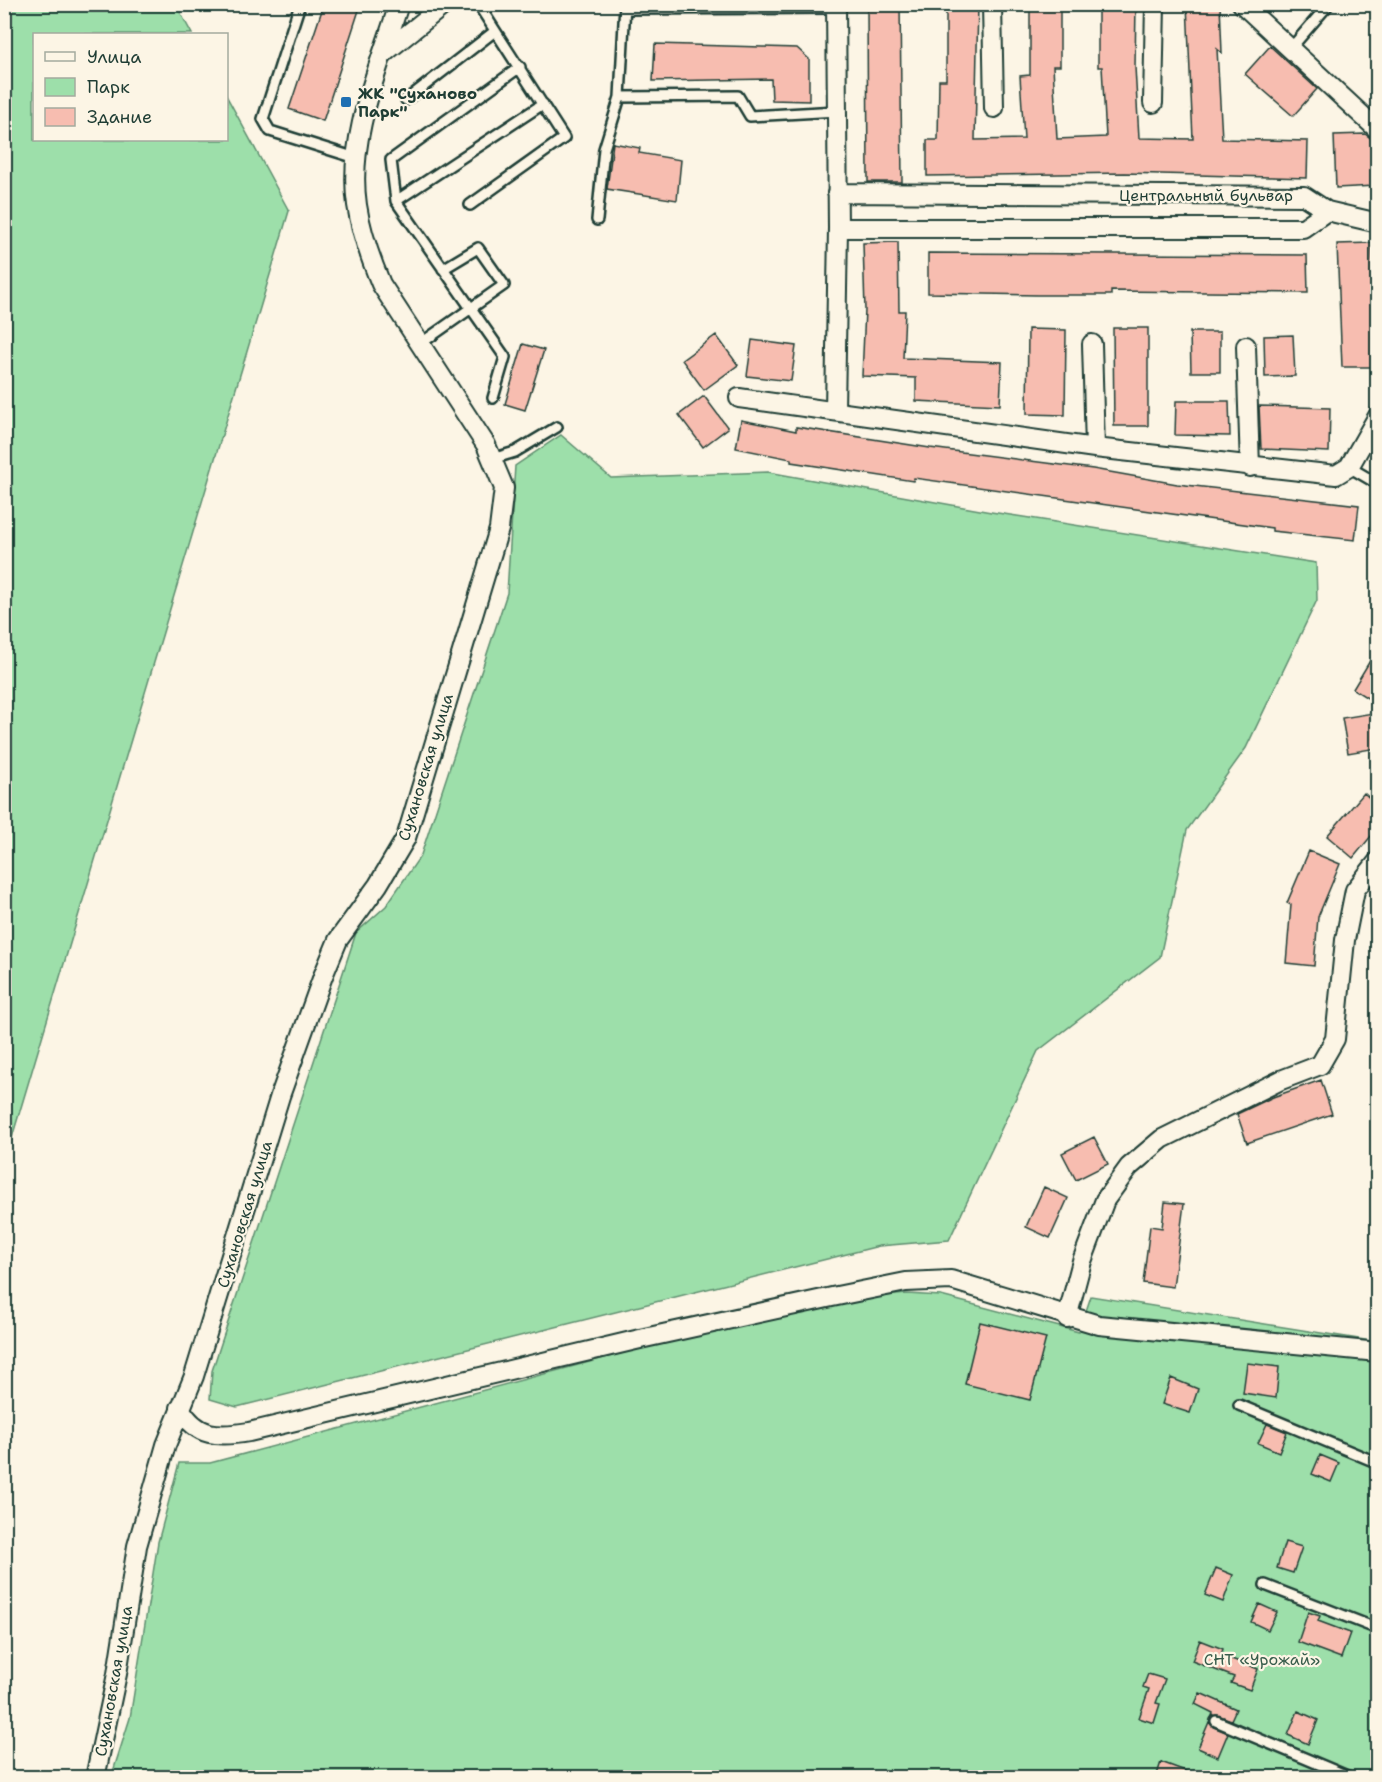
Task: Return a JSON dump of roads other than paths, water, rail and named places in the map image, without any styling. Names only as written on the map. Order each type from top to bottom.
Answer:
[{"type":"street","name":"Сухановская улица","points":[[95,1778],[115,1683],[137,1546],[164,1451],[194,1376],[280,1096],[323,976],[338,940],[378,885],[406,838],[499,529],[504,488],[492,459],[472,420],[381,284],[371,260],[357,206],[356,158],[371,91],[399,4]]},
{"type":"street","points":[[383,54],[445,4]]},
{"type":"street","points":[[992,4],[994,108]]},
{"type":"street","points":[[1153,103],[1155,4]]},
{"type":"street","points":[[1242,4],[1377,130]]},
{"type":"street","points":[[835,411],[838,228],[836,6]]},
{"type":"street","name":"Центральный бульвар","points":[[837,193],[1304,196],[1327,211],[1303,228],[838,228]]},
{"type":"street","points":[[1327,211],[1377,224]]},
{"type":"street","points":[[1092,344],[1095,448]]},
{"type":"street","points":[[1246,346],[1250,467]]},
{"type":"street","points":[[739,399],[1095,448],[1335,475],[1349,467],[1377,416]]},
{"type":"street","points":[[1067,1318],[1083,1261],[1105,1200],[1129,1167],[1162,1139],[1281,1080],[1320,1065],[1335,1039],[1345,940],[1355,890],[1377,861]]},
{"type":"street","points":[[180,1408],[185,1418],[204,1432],[220,1437],[249,1432],[640,1339],[906,1282],[951,1281],[1067,1318],[1099,1325],[1377,1352]]},
{"type":"lane","points":[[300,4],[263,119],[270,131],[356,158]]},
{"type":"lane","points":[[470,205],[564,138],[478,4]]},
{"type":"lane","points":[[1291,48],[1329,4]]},
{"type":"lane","points":[[597,220],[604,149],[620,97],[625,7],[836,6]]},
{"type":"lane","points":[[406,100],[495,31]]},
{"type":"lane","points":[[493,398],[505,357],[469,309],[396,201],[391,160],[520,67]]},
{"type":"lane","points":[[620,97],[738,96],[750,116],[837,111]]},
{"type":"lane","points":[[396,201],[543,104]]},
{"type":"lane","points":[[420,344],[504,285],[478,248],[443,269]]},
{"type":"lane","points":[[492,459],[515,452],[557,428]]},
{"type":"lane","points":[[1349,467],[1377,484]]},
{"type":"lane","points":[[1239,1405],[1377,1463]]},
{"type":"lane","points":[[1265,1585],[1377,1629]]},
{"type":"lane","points":[[1216,1722],[1352,1778]]},
{"type":"place","name":"ЖК \"Суханово Парк\"","points":[[346,102]]},
{"type":"park label","name":"СНТ «Урожай»","points":[[1262,1659]]}]
